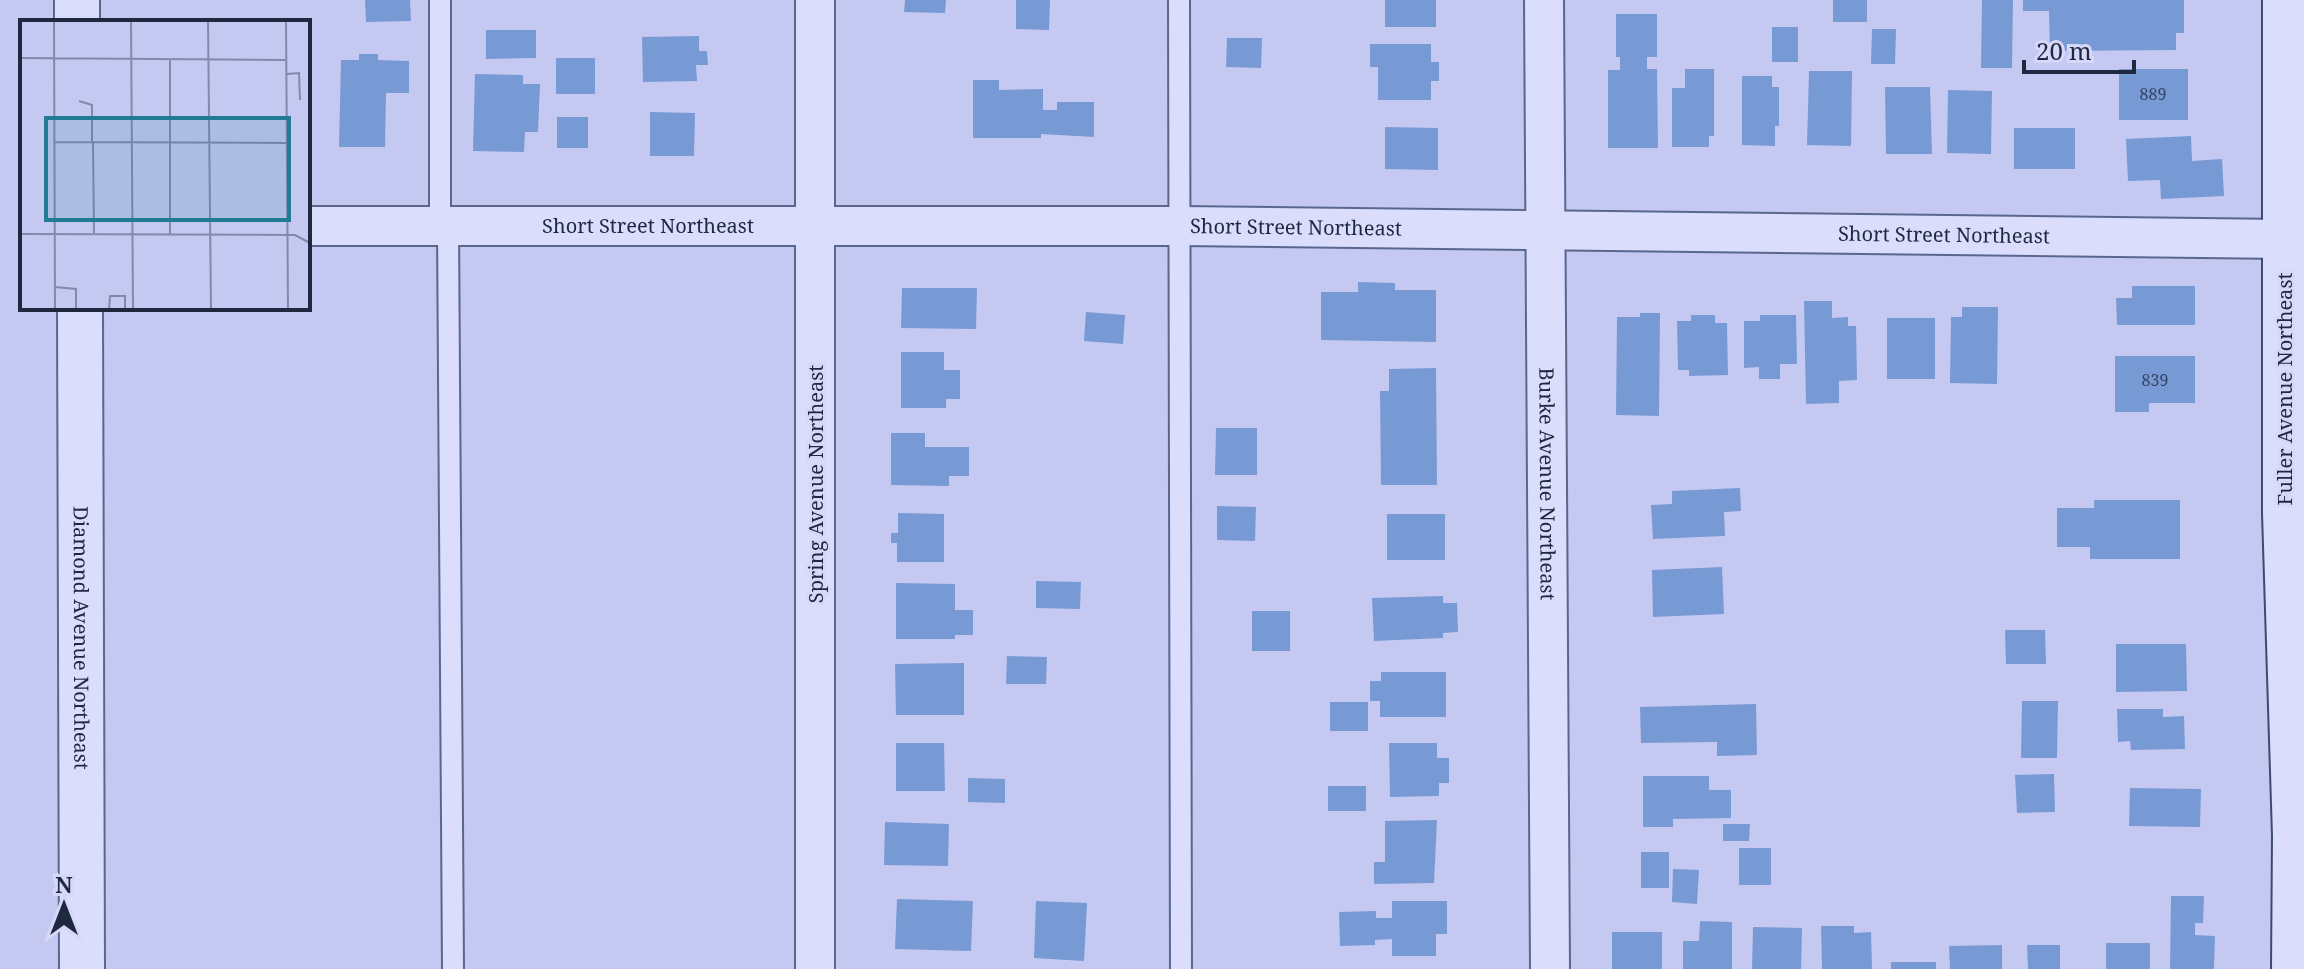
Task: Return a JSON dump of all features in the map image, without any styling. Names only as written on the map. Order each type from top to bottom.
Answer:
[{"type":"main road","name":"Fuller Avenue Northeast","points":[[2285,0],[2285,239],[2294,331],[2294,969]]},
{"type":"main road","name":"Diamond Avenue Northeast","points":[[80,310],[82,969]]},
{"type":"street","name":"Spring Avenue Northeast","points":[[815,0],[815,969]]},
{"type":"street","name":"Burke Avenue Northeast","points":[[1544,0],[1550,969]]},
{"type":"street","name":"Short Street Northeast","points":[[310,226],[1180,226],[1546,233],[2285,239]]},
{"type":"lane","points":[[440,0],[453,969]]},
{"type":"lane","points":[[1179,0],[1181,969]]},
{"type":"building","points":[[365,0],[410,0],[411,21],[366,22]]},
{"type":"building","points":[[905,0],[946,0],[945,13],[904,12]]},
{"type":"building","points":[[1016,0],[1050,0],[1049,30],[1016,29]]},
{"type":"building","points":[[1385,0],[1436,0],[1436,27],[1385,27]]},
{"type":"building","points":[[1833,0],[1867,0],[1867,22],[1833,22]]},
{"type":"building","points":[[1982,0],[2013,0],[2012,68],[1981,68]]},
{"type":"building","points":[[2023,0],[2184,0],[2184,33],[2176,33],[2176,50],[2050,51],[2049,11],[2023,11]]},
{"type":"building","points":[[1616,14],[1657,14],[1657,57],[1647,57],[1647,69],[1657,69],[1658,148],[1608,148],[1608,70],[1620,70],[1620,57],[1616,57]]},
{"type":"building","points":[[1772,27],[1798,27],[1798,62],[1772,62]]},
{"type":"building","points":[[1872,29],[1896,29],[1895,64],[1871,64]]},
{"type":"building","points":[[486,30],[536,30],[536,58],[486,59]]},
{"type":"building","points":[[699,36],[699,51],[707,51],[708,65],[696,65],[697,81],[643,82],[642,37]]},
{"type":"building","points":[[1227,38],[1262,38],[1261,68],[1226,67]]},
{"type":"building","points":[[1370,44],[1431,44],[1431,62],[1439,62],[1439,81],[1431,81],[1431,100],[1378,100],[1378,67],[1370,67]]},
{"type":"building","points":[[359,54],[378,54],[378,60],[409,61],[409,93],[386,93],[385,147],[339,147],[341,60],[359,60]]},
{"type":"building","points":[[556,58],[595,58],[595,94],[556,94]]},
{"type":"building","points":[[1685,69],[1714,69],[1714,136],[1709,136],[1709,147],[1672,147],[1672,88],[1685,88]]},
{"type":"building","points":[[2119,69],[2188,69],[2188,120],[2119,120]]},
{"type":"building","points":[[1809,71],[1852,71],[1851,146],[1807,145]]},
{"type":"building","points":[[475,74],[523,75],[523,84],[540,84],[538,132],[525,132],[524,152],[473,151]]},
{"type":"building","points":[[1742,76],[1772,76],[1772,87],[1779,87],[1779,126],[1775,126],[1775,146],[1742,145]]},
{"type":"building","points":[[973,80],[999,80],[999,90],[1043,89],[1043,110],[1057,110],[1057,102],[1094,102],[1094,137],[1041,134],[1041,138],[973,138]]},
{"type":"building","points":[[1885,87],[1930,87],[1932,154],[1886,154]]},
{"type":"building","points":[[1948,90],[1992,91],[1991,154],[1947,153]]},
{"type":"building","points":[[650,112],[695,113],[694,156],[650,156]]},
{"type":"building","points":[[557,117],[588,117],[588,148],[557,148]]},
{"type":"building","points":[[1385,127],[1438,128],[1438,170],[1385,169]]},
{"type":"building","points":[[2014,128],[2075,128],[2075,169],[2014,169]]},
{"type":"building","points":[[2191,136],[2192,161],[2222,159],[2224,196],[2161,199],[2160,180],[2128,181],[2126,139]]},
{"type":"building","points":[[1358,282],[1395,283],[1395,290],[1436,290],[1436,342],[1321,340],[1321,292],[1358,292]]},
{"type":"building","points":[[2132,286],[2195,286],[2195,325],[2117,325],[2116,298],[2132,298]]},
{"type":"building","points":[[902,288],[977,288],[976,329],[901,328]]},
{"type":"building","points":[[1804,301],[1832,301],[1832,318],[1848,317],[1848,326],[1856,326],[1857,380],[1839,381],[1839,403],[1806,404]]},
{"type":"building","points":[[1962,307],[1998,307],[1997,384],[1950,383],[1951,317],[1962,317]]},
{"type":"building","points":[[1086,312],[1125,315],[1123,344],[1084,341]]},
{"type":"building","points":[[1640,313],[1660,313],[1659,416],[1616,415],[1617,317],[1640,317]]},
{"type":"building","points":[[1691,315],[1715,315],[1715,323],[1727,323],[1728,375],[1689,376],[1689,370],[1678,370],[1677,321],[1691,321]]},
{"type":"building","points":[[1760,315],[1796,315],[1797,364],[1780,364],[1780,379],[1759,379],[1759,367],[1744,368],[1744,321],[1760,321]]},
{"type":"building","points":[[1887,318],[1935,318],[1935,379],[1887,379]]},
{"type":"building","points":[[901,352],[944,352],[944,370],[960,370],[960,399],[946,399],[946,408],[901,408]]},
{"type":"building","points":[[2115,356],[2195,356],[2195,403],[2149,403],[2149,412],[2115,412]]},
{"type":"building","points":[[1436,368],[1437,485],[1381,485],[1380,391],[1389,391],[1389,369]]},
{"type":"building","points":[[1216,428],[1257,428],[1257,475],[1215,475]]},
{"type":"building","points":[[891,433],[925,433],[925,447],[969,447],[969,476],[949,476],[949,486],[891,485]]},
{"type":"building","points":[[1740,488],[1741,511],[1724,512],[1725,536],[1653,539],[1651,505],[1672,504],[1672,491]]},
{"type":"building","points":[[2094,500],[2180,500],[2180,559],[2090,559],[2090,547],[2057,547],[2057,508],[2094,508]]},
{"type":"building","points":[[1217,506],[1256,507],[1255,541],[1217,540]]},
{"type":"building","points":[[898,513],[944,514],[944,562],[897,562],[897,543],[891,543],[891,533],[898,533]]},
{"type":"building","points":[[1387,514],[1445,514],[1445,560],[1387,560]]},
{"type":"building","points":[[1722,567],[1724,614],[1653,617],[1652,570]]},
{"type":"building","points":[[1036,581],[1081,582],[1080,609],[1036,608]]},
{"type":"building","points":[[896,583],[955,584],[955,610],[973,610],[973,635],[955,635],[955,639],[896,639]]},
{"type":"building","points":[[1443,596],[1443,603],[1457,603],[1458,632],[1443,633],[1443,638],[1374,641],[1372,598]]},
{"type":"building","points":[[1252,611],[1290,611],[1290,651],[1252,651]]},
{"type":"building","points":[[2005,630],[2045,630],[2046,664],[2006,664]]},
{"type":"building","points":[[2116,644],[2186,644],[2187,691],[2116,692]]},
{"type":"building","points":[[1007,656],[1047,657],[1046,684],[1006,684]]},
{"type":"building","points":[[964,663],[964,715],[896,715],[895,664]]},
{"type":"building","points":[[1381,672],[1446,672],[1446,717],[1380,717],[1380,701],[1370,701],[1370,681],[1381,681]]},
{"type":"building","points":[[2022,701],[2058,701],[2057,758],[2021,758]]},
{"type":"building","points":[[1330,702],[1368,702],[1368,731],[1330,731]]},
{"type":"building","points":[[1756,704],[1757,755],[1717,756],[1717,742],[1641,743],[1640,707]]},
{"type":"building","points":[[2117,709],[2163,709],[2163,717],[2184,716],[2185,749],[2131,750],[2130,741],[2118,742]]},
{"type":"building","points":[[896,743],[944,743],[945,791],[896,791]]},
{"type":"building","points":[[1389,743],[1437,743],[1437,758],[1449,758],[1449,783],[1439,783],[1439,796],[1390,797]]},
{"type":"building","points":[[2054,774],[2055,812],[2017,813],[2015,775]]},
{"type":"building","points":[[1643,776],[1709,776],[1709,790],[1731,790],[1731,818],[1673,819],[1673,827],[1643,827]]},
{"type":"building","points":[[968,778],[1005,779],[1005,803],[968,802]]},
{"type":"building","points":[[1328,786],[1366,786],[1366,811],[1328,811]]},
{"type":"building","points":[[2130,788],[2201,789],[2200,827],[2129,826]]},
{"type":"building","points":[[1437,820],[1434,883],[1374,884],[1374,862],[1385,862],[1385,821]]},
{"type":"building","points":[[885,822],[949,824],[948,866],[884,865]]},
{"type":"building","points":[[1723,824],[1750,824],[1749,841],[1723,841]]},
{"type":"building","points":[[1739,848],[1771,848],[1771,885],[1739,885]]},
{"type":"building","points":[[1641,852],[1669,852],[1669,888],[1641,888]]},
{"type":"building","points":[[1673,869],[1699,870],[1697,904],[1672,902]]},
{"type":"building","points":[[2171,896],[2204,896],[2203,923],[2195,923],[2195,935],[2215,936],[2214,969],[2170,969]]},
{"type":"building","points":[[897,899],[973,901],[971,951],[895,949]]},
{"type":"building","points":[[1036,901],[1087,903],[1084,961],[1034,958]]},
{"type":"building","points":[[1392,901],[1447,901],[1447,934],[1436,934],[1436,956],[1392,956],[1392,939],[1375,940],[1375,945],[1340,946],[1339,912],[1376,911],[1376,918],[1392,918]]},
{"type":"building","points":[[1700,921],[1732,922],[1732,969],[1683,969],[1683,941],[1699,941]]},
{"type":"building","points":[[1821,926],[1854,926],[1854,933],[1871,932],[1872,969],[1822,969]]},
{"type":"building","points":[[1753,927],[1802,928],[1801,969],[1752,969]]},
{"type":"building","points":[[1612,932],[1662,932],[1662,969],[1612,969]]},
{"type":"building","points":[[2106,943],[2150,943],[2150,969],[2106,969]]},
{"type":"building","points":[[2002,945],[2002,969],[1950,969],[1949,946]]},
{"type":"building","points":[[2027,945],[2060,945],[2060,969],[2028,969]]},
{"type":"building","points":[[1891,962],[1936,962],[1936,969],[1891,969]]}]
